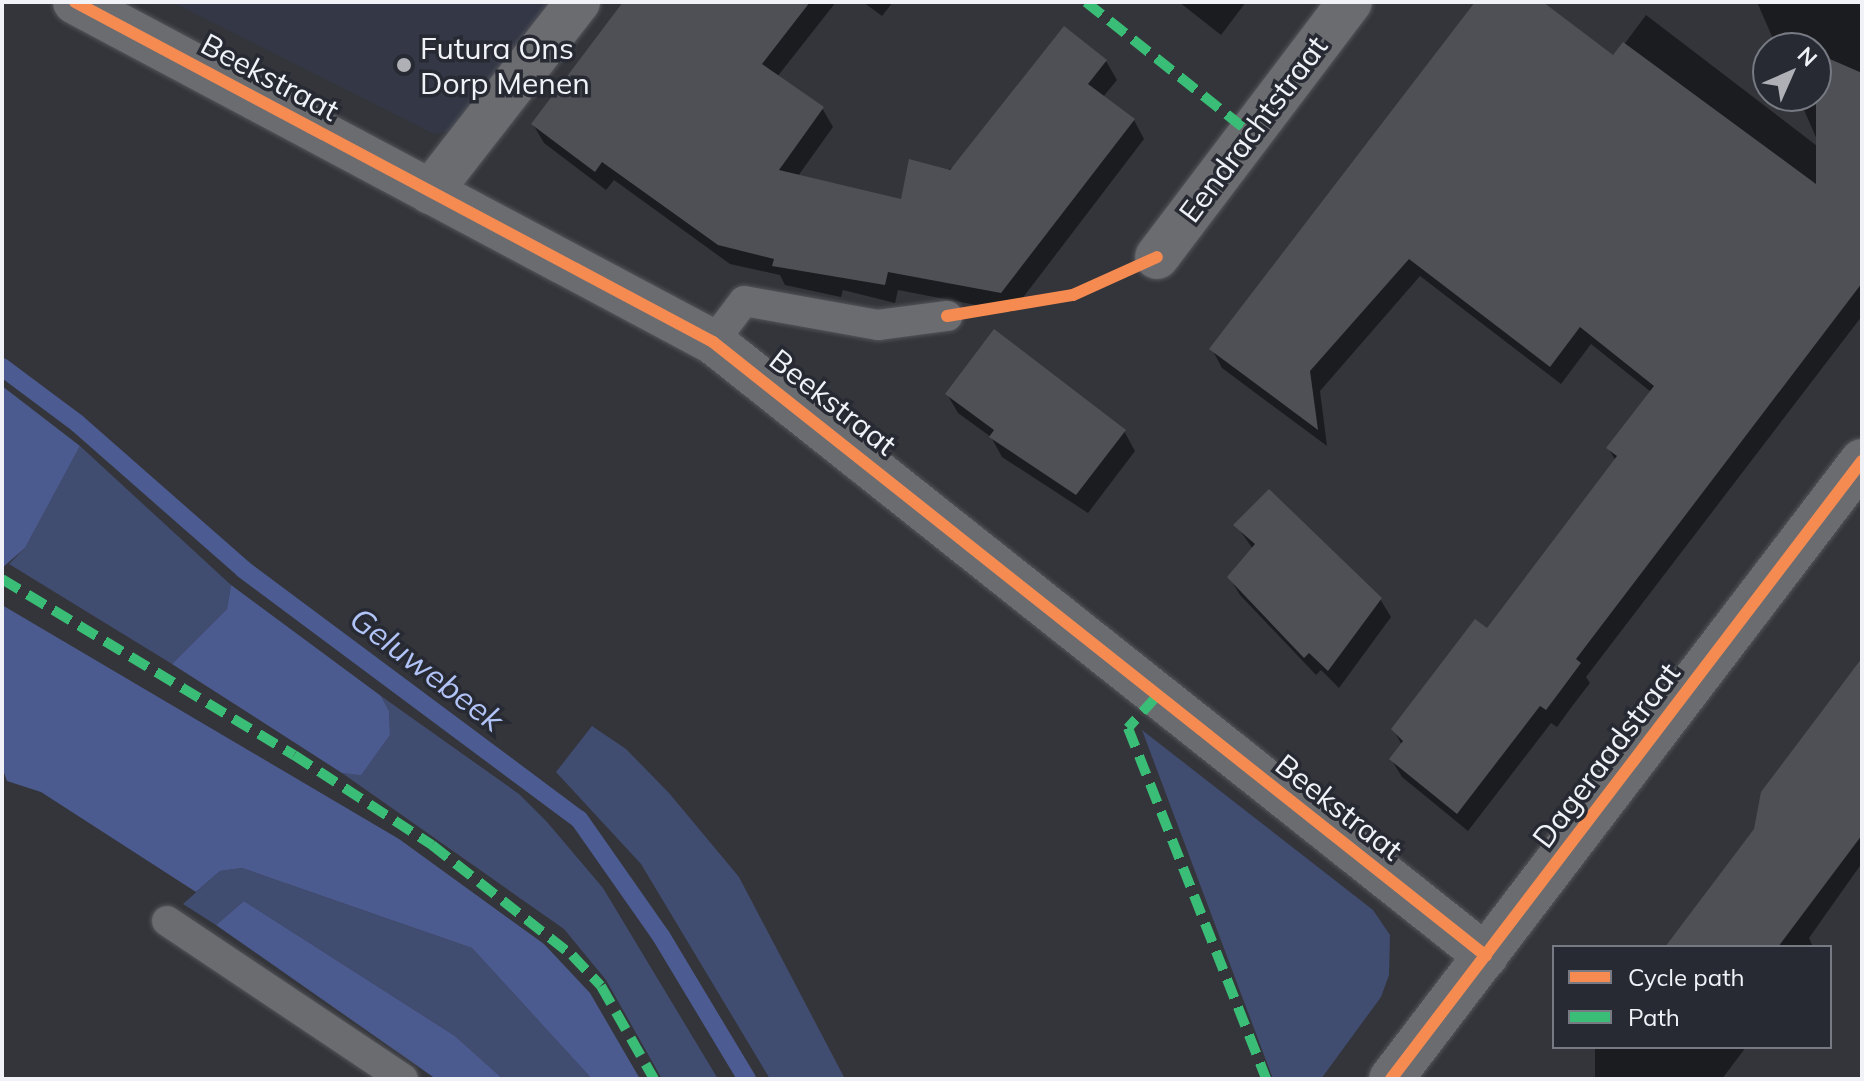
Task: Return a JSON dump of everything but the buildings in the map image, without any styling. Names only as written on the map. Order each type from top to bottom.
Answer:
[{"type":"street","name":"Beekstraat","points":[[75,2],[713,342],[1486,956]]},
{"type":"street","points":[[430,192],[578,2]]},
{"type":"street","name":"Eendrachtstraat","points":[[1157,257],[1350,2]]},
{"type":"street","name":"Dageraadstraat","points":[[1391,1079],[1862,461]]},
{"type":"lane","points":[[713,342],[744,301],[878,325],[947,316]]},
{"type":"lane","points":[[167,921],[403,1079]]},
{"type":"shaded area","name":"Futura Ons Dorp Menen","points":[[172,2],[561,2],[460,129],[434,134]]},
{"type":"shaded area","points":[[2,386],[80,446],[25,548],[2,568]]},
{"type":"shaded area","points":[[80,446],[231,585],[227,609],[172,664],[9,564],[25,548]]},
{"type":"shaded area","points":[[231,585],[381,696],[389,711],[390,735],[361,775],[342,773],[172,664],[227,609]]},
{"type":"shaded area","points":[[2,605],[399,839],[544,944],[590,993],[640,1079],[592,1079],[472,948],[242,868],[220,871],[196,892],[41,792],[7,781],[2,767]]},
{"type":"shaded area","points":[[381,696],[519,794],[547,822],[603,888],[718,1079],[662,1079],[606,980],[564,929],[342,773],[361,774],[390,735],[389,711]]},
{"type":"shaded area","points":[[592,726],[626,749],[669,793],[739,877],[845,1079],[770,1079],[641,864],[556,772]]},
{"type":"shaded area","points":[[1142,730],[1373,910],[1390,935],[1389,975],[1381,997],[1321,1079],[1273,1079]]},
{"type":"shaded area","points":[[242,868],[472,948],[592,1079],[503,1079],[455,1036],[244,901],[216,925],[183,904],[220,871]]},
{"type":"shaded area","points":[[244,901],[455,1036],[503,1079],[436,1079],[216,925]]},
{"type":"waterway","name":"Geluwebeek","points":[[2,367],[77,423],[243,569],[579,819],[661,936],[747,1079]]},
{"type":"marked path","points":[[1086,2],[1249,132]]},
{"type":"marked path","points":[[2,579],[294,755],[432,845],[572,955],[601,986],[654,1079]]},
{"type":"marked path","points":[[1156,697],[1128,728],[1266,1079]]},
{"type":"cycle path","points":[[75,2],[713,342],[1486,956]]},
{"type":"cycle path","points":[[947,316],[1073,295],[1157,257]]},
{"type":"cycle path","points":[[1391,1079],[1862,461]]},
{"type":"place","name":"Futura Ons Dorp Menen","points":[[404,65]]}]
